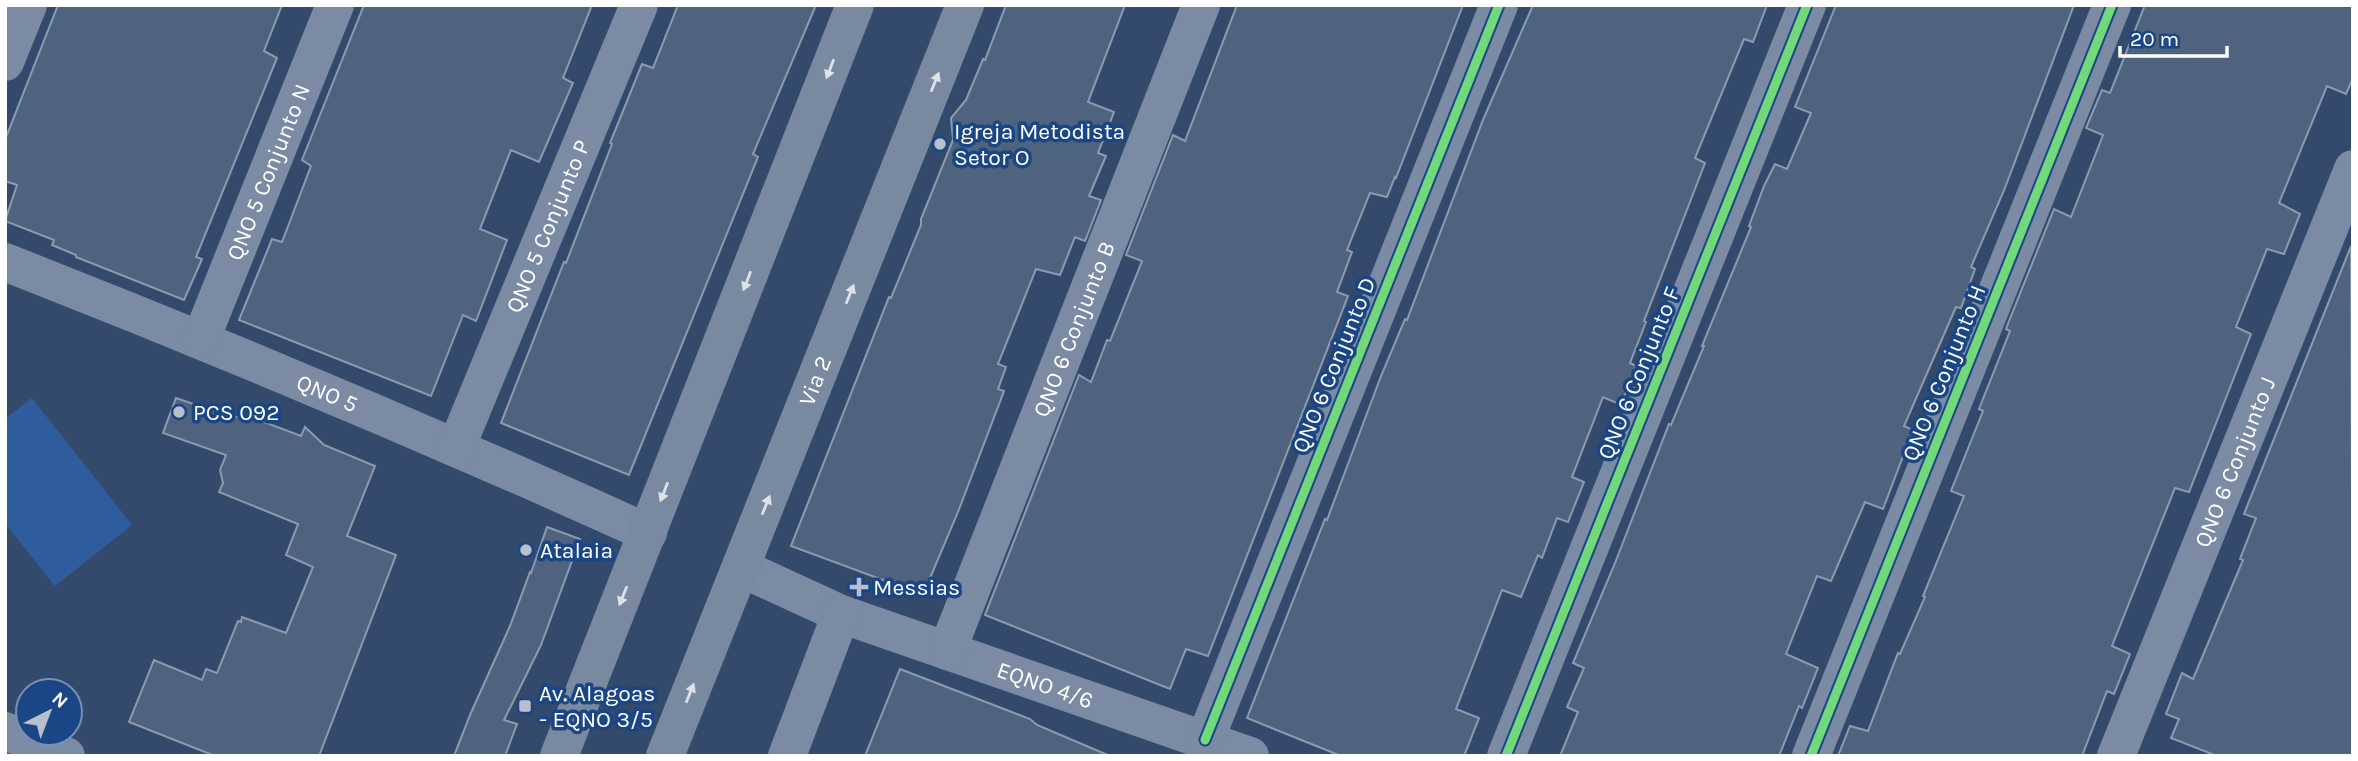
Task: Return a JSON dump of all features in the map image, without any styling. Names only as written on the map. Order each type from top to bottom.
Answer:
[{"type":"main road","points":[[559,756],[855,5]]},
{"type":"main road","name":"Via 2","points":[[664,756],[965,5]]},
{"type":"street","points":[[5,62],[28,5]]},
{"type":"street","name":"QNO 5 Conjunto N","points":[[201,339],[334,5]]},
{"type":"street","name":"QNO 5 Conjunto P","points":[[456,448],[639,5]]},
{"type":"street","name":"QNO 6 Conjunto B","points":[[947,651],[1201,5]]},
{"type":"street","name":"QNO 6 Conjunto D","points":[[1205,740],[1499,5]]},
{"type":"street","name":"QNO 6 Conjunto F","points":[[1506,756],[1807,5]]},
{"type":"street","name":"QNO 6 Conjunto H","points":[[1811,756],[2112,5]]},
{"type":"street","name":"QNO 6 Conjunto J","points":[[2116,756],[2353,169]]},
{"type":"street","name":"QNO 5","points":[[5,262],[201,339],[648,533]]},
{"type":"street","name":"EQNO 4/6","points":[[741,568],[841,614],[1250,756]]},
{"type":"street","points":[[787,756],[841,614]]},
{"type":"street","points":[[5,732],[48,752]]},
{"type":"shaded area","points":[[32,398],[132,525],[55,586],[5,523],[5,419]]},
{"type":"building","points":[[58,5],[282,5],[264,51],[277,58],[196,257],[202,259],[184,300],[76,257],[52,245],[54,240],[5,221],[17,185],[5,181],[5,140]]},
{"type":"building","points":[[364,5],[592,5],[563,78],[573,83],[539,162],[511,150],[480,229],[507,240],[476,321],[463,315],[431,396],[239,320],[272,239],[282,242],[311,166],[302,160]]},
{"type":"building","points":[[678,5],[816,5],[753,154],[758,157],[629,475],[501,423],[642,64],[653,68]]},
{"type":"building","points":[[1006,5],[1125,5],[1088,102],[1114,112],[1098,153],[1106,156],[1089,196],[1101,200],[1085,241],[1075,237],[1060,275],[1036,269],[998,364],[1006,367],[998,389],[1004,391],[958,512],[925,590],[908,585],[907,589],[791,546],[953,140],[951,118],[966,100]]},
{"type":"building","points":[[1237,5],[1463,5],[1396,178],[1387,197],[1370,193],[1347,250],[1352,252],[1337,292],[1348,296],[1208,656],[1186,649],[1170,689],[985,615],[1079,375],[1091,382],[1107,340],[1110,341],[1142,261],[1126,255],[1173,135],[1185,141]]},
{"type":"building","points":[[1533,5],[1767,5],[1753,42],[1744,39],[1695,158],[1705,163],[1644,321],[1646,322],[1630,363],[1636,366],[1621,405],[1603,397],[1572,477],[1584,482],[1568,522],[1557,518],[1542,558],[1538,555],[1521,597],[1502,590],[1456,709],[1479,718],[1464,756],[1341,756],[1247,718],[1325,519],[1327,520],[1381,376],[1405,319],[1407,320],[1483,120]]},
{"type":"building","points":[[1836,5],[2074,5],[2005,188],[1971,267],[1975,269],[1961,308],[1956,307],[1904,426],[1913,430],[1883,509],[1865,502],[1831,581],[1817,576],[1786,654],[1818,668],[1779,756],[1560,756],[1578,712],[1567,707],[1584,668],[1573,663],[1669,424],[1671,425],[1704,346],[1751,227],[1749,226],[1764,186],[1775,164],[1787,169],[1811,113],[1795,107]]},
{"type":"building","points":[[2145,5],[2353,5],[2353,78],[2346,94],[2327,86],[2279,203],[2300,214],[2284,254],[2267,249],[2236,327],[2251,334],[2189,492],[2175,488],[2112,646],[2130,654],[2114,694],[2107,691],[2082,756],[1838,756],[1850,726],[1868,731],[1898,653],[1900,654],[1925,597],[1923,596],[1964,496],[1951,491],[1983,411],[1979,409],[2010,331],[2006,329],[2054,209],[2071,217],[2103,135],[2086,128],[2102,90],[2110,93]]},
{"type":"building","points":[[2351,246],[2353,756],[2217,756],[2171,738],[2179,719],[2166,714],[2182,673],[2193,679],[2243,560],[2240,559],[2256,518],[2244,514]]},
{"type":"building","points":[[176,398],[231,417],[248,416],[301,436],[305,427],[324,445],[375,466],[347,536],[396,555],[319,756],[215,756],[129,722],[154,660],[202,680],[206,669],[217,673],[242,617],[286,633],[313,567],[286,555],[298,524],[219,492],[223,483],[220,470],[226,455],[163,433]]},
{"type":"building","points":[[547,527],[580,539],[541,645],[504,720],[517,724],[505,756],[454,756],[510,626]]},
{"type":"building","points":[[900,669],[1030,719],[1037,725],[1110,756],[865,756]]},
{"type":"cycle path","points":[[1205,740],[1499,5]]},
{"type":"cycle path","points":[[1506,756],[1807,5]]},
{"type":"cycle path","points":[[1811,756],[2112,5]]},
{"type":"place","name":"Igreja Metodista Setor O","points":[[940,144]]},
{"type":"place","name":"PCS 092","points":[[179,412]]},
{"type":"place","name":"Atalaia","points":[[526,550]]},
{"type":"place","name":"Messias","points":[[859,587]]},
{"type":"place","name":"Av. Alagoas - EQNO 3/5","points":[[525,706]]}]
